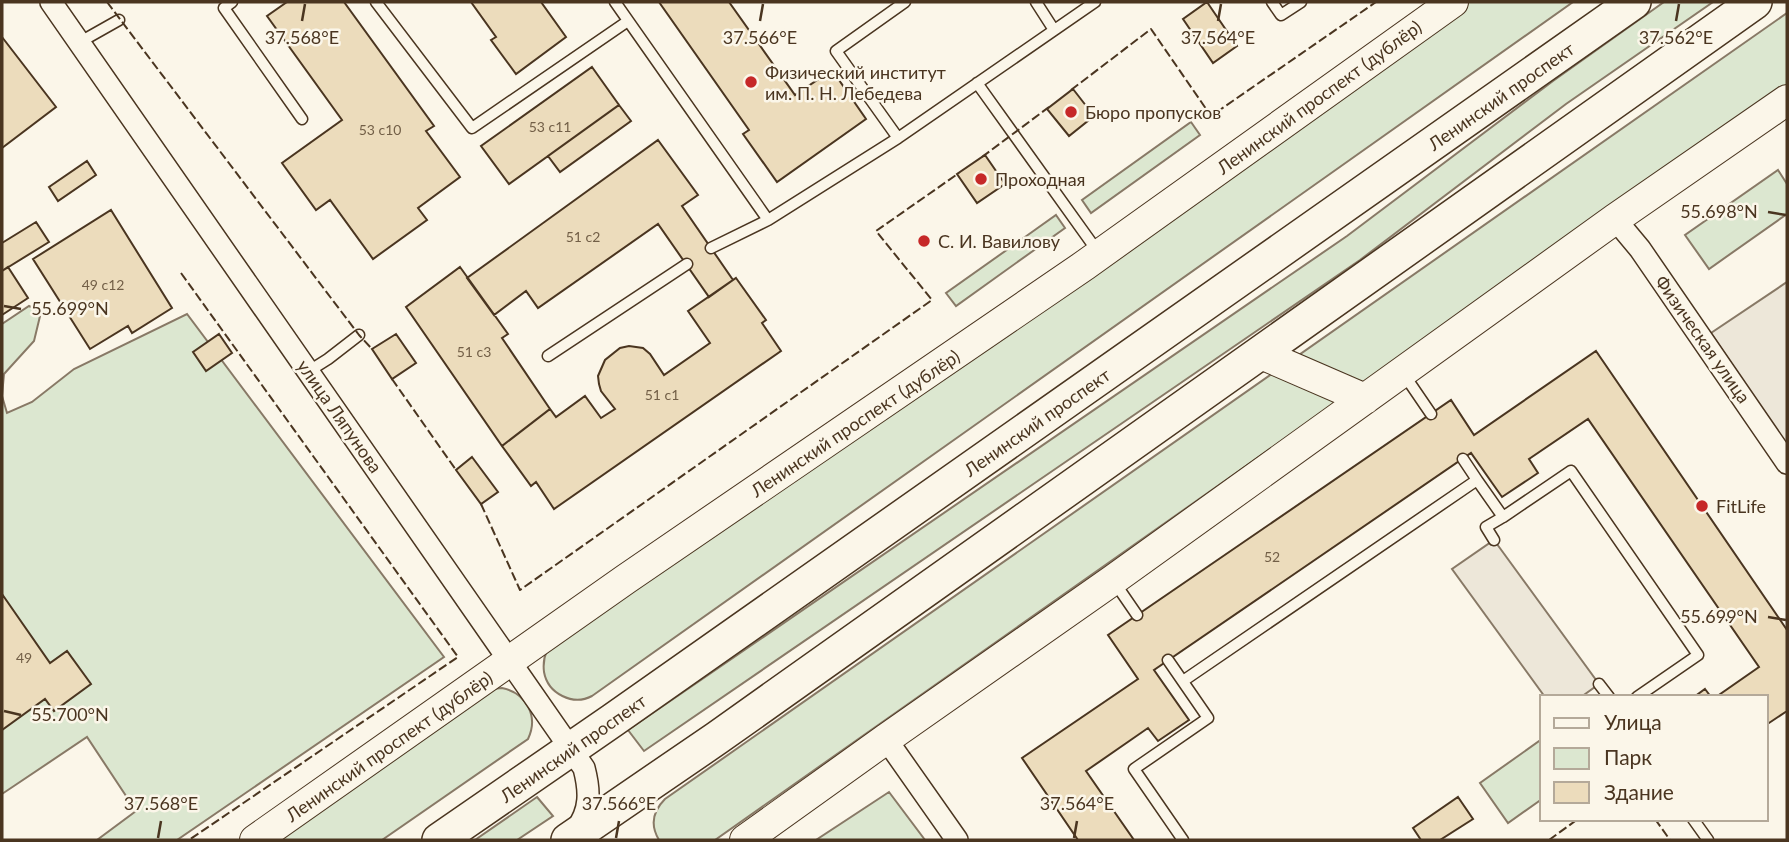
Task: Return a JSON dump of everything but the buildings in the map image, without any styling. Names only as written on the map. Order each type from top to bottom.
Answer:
[{"type":"main road","name":"Ленинский проспект","points":[[439,840],[1634,2]]},
{"type":"main road","points":[[569,839],[728,730],[1755,2]]},
{"type":"street","name":"улица Ляпунова","points":[[51,2],[584,768],[589,785],[588,804],[582,822],[569,839]]},
{"type":"street","name":"Ленинский проспект (дублёр)","points":[[255,840],[1099,254],[1453,2]]},
{"type":"street","points":[[745,840],[1113,580],[1615,219],[1787,100]]},
{"type":"street","name":"Физическая улица","points":[[1615,219],[1640,249],[1787,463]]},
{"type":"street","points":[[1259,353],[1365,399]]},
{"type":"street","points":[[886,739],[957,840]]},
{"type":"lane","points":[[232,2],[224,8],[302,119]]},
{"type":"lane","points":[[376,2],[472,128],[628,21]]},
{"type":"lane","points":[[615,2],[768,220]]},
{"type":"lane","points":[[898,138],[836,51],[905,2]]},
{"type":"lane","points":[[1036,2],[1054,30]]},
{"type":"lane","points":[[711,248],[768,220],[898,138],[1095,2]]},
{"type":"lane","points":[[1272,2],[1281,15],[1301,2]]},
{"type":"lane","points":[[80,42],[119,20]]},
{"type":"lane","points":[[977,83],[1099,254]]},
{"type":"lane","points":[[548,356],[687,264]]},
{"type":"lane","points":[[309,371],[359,335]]},
{"type":"lane","points":[[1403,372],[1431,414]]},
{"type":"lane","points":[[1463,459],[1503,517]]},
{"type":"lane","points":[[1494,540],[1486,527],[1571,471],[1698,655],[1640,695]]},
{"type":"lane","points":[[1183,681],[1477,480]]},
{"type":"lane","points":[[1113,580],[1137,615]]},
{"type":"lane","points":[[1168,660],[1208,718],[1134,769],[1183,840]]},
{"type":"lane","points":[[1599,684],[1607,695]]},
{"type":"lane","points":[[1694,821],[1708,840]]},
{"type":"green space","points":[[1464,2],[1573,2],[592,696],[570,699],[556,692],[546,680],[544,661],[547,650]]},
{"type":"green space","points":[[1664,2],[1713,2],[1566,104],[1360,260],[644,751],[628,730],[1347,236],[1553,81]]},
{"type":"green space","points":[[1787,13],[1787,85],[715,840],[659,840],[654,829],[654,818],[665,799]]},
{"type":"green space","points":[[1191,122],[1200,135],[1091,213],[1082,200]]},
{"type":"green space","points":[[1778,170],[1787,184],[1787,214],[1709,269],[1685,235]]},
{"type":"green space","points":[[1056,215],[1065,228],[956,306],[946,293]]},
{"type":"green space","points":[[29,306],[41,312],[34,341],[4,374],[2,396],[2,324]]},
{"type":"green space","points":[[187,314],[444,657],[177,840],[97,840],[136,811],[87,737],[2,794],[2,396],[7,413],[32,402],[74,369]]},
{"type":"green space","points":[[502,688],[518,695],[528,707],[532,722],[528,739],[382,840],[275,840],[492,689]]},
{"type":"green space","points":[[1540,740],[1540,800],[1508,823],[1480,783]]},
{"type":"green space","points":[[889,792],[925,840],[816,840]]},
{"type":"green space","points":[[537,797],[553,816],[517,840],[475,840]]},
{"type":"shaded area","points":[[1787,282],[1787,447],[1711,333]]},
{"type":"shaded area","points":[[1494,540],[1599,684],[1584,695],[1544,695],[1452,569]]},
{"type":"fence","points":[[107,2],[372,349]]},
{"type":"fence","points":[[1071,90],[1151,29],[1211,116],[1376,2]]},
{"type":"fence","points":[[982,157],[1049,107]]},
{"type":"fence","points":[[481,504],[520,590],[932,300],[876,231],[959,173]]},
{"type":"fence","points":[[181,273],[458,657],[189,840]]},
{"type":"fence","points":[[392,379],[456,470]]},
{"type":"fence","points":[[1549,840],[1575,821]]},
{"type":"fence","points":[[1656,821],[1670,840]]},
{"type":"place","name":"Физический институт им. П. Н. Лебедева","points":[[751,82]]},
{"type":"place","name":"Бюро пропусков","points":[[1071,112]]},
{"type":"place","name":"Проходная","points":[[981,179]]},
{"type":"place","name":"С. И. Вавилову","points":[[924,241]]},
{"type":"place","name":"FitLife","points":[[1702,506]]}]
